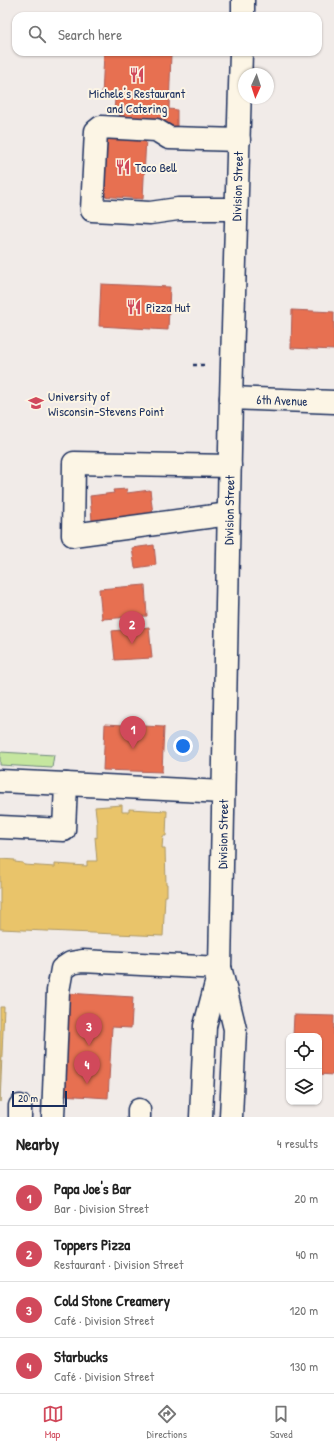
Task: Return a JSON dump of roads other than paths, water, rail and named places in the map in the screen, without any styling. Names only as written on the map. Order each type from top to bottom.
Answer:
[{"type":"main road","points":[[242,12],[243,0]]},
{"type":"main road","name":"Division Street","points":[[201,1117],[206,1026],[220,968],[231,398],[241,56]]},
{"type":"main road","points":[[236,209],[178,209],[150,213],[92,210],[96,131],[101,127],[156,130],[169,138],[239,140]]},
{"type":"main road","name":"6th Avenue","points":[[231,398],[334,402]]},
{"type":"main road","points":[[229,514],[73,535],[74,463],[230,466]]},
{"type":"main road","points":[[0,781],[223,792]]},
{"type":"main road","points":[[0,827],[64,830],[66,784]]},
{"type":"main road","points":[[53,1117],[59,978],[62,969],[71,963],[82,961],[220,968]]},
{"type":"main road","name":"Division Street","points":[[220,968],[235,1030],[231,1117]]},
{"type":"place","name":"Michele's Restaurant and Catering","points":[[137,75]]},
{"type":"place","name":"Taco Bell","points":[[123,167]]},
{"type":"place","name":"Pizza Hut","points":[[134,307]]},
{"type":"place","name":"University of Wisconsin–Stevens Point","points":[[36,403]]},
{"type":"place","name":"Toppers Pizza","points":[[132,644]]},
{"type":"place","name":"Papa Joe's Bar","points":[[133,749]]},
{"type":"place","name":"Cold Stone Creamery","points":[[89,1046]]},
{"type":"place","name":"Starbucks","points":[[87,1084]]}]
